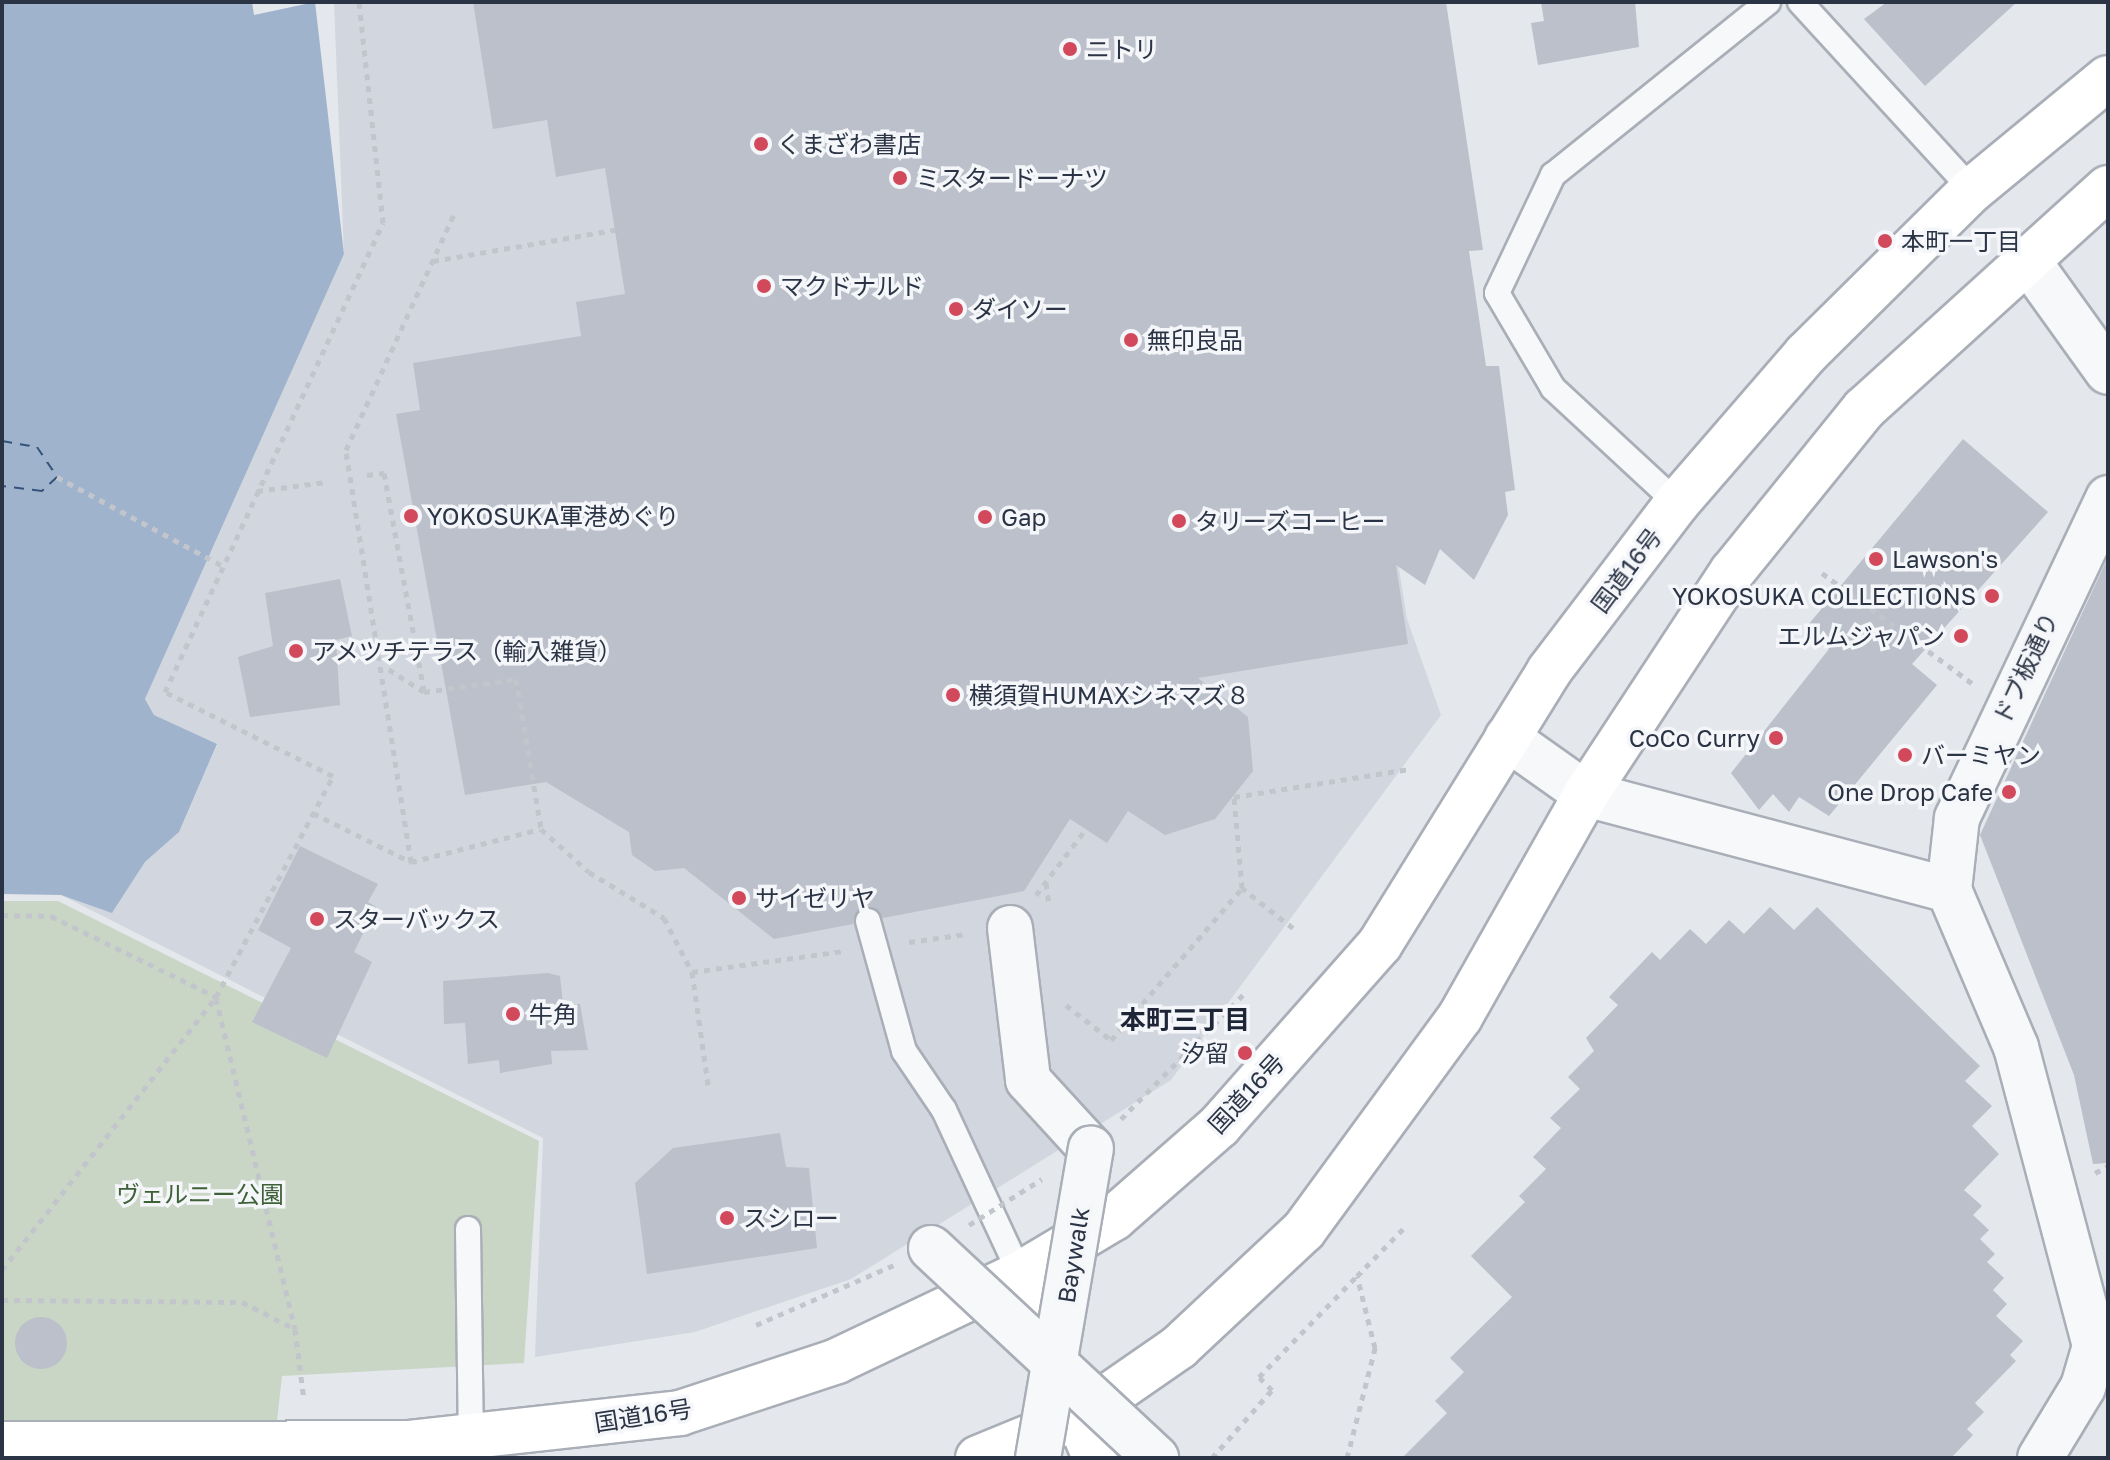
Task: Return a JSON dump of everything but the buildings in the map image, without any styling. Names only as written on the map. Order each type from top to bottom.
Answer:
[{"type":"main road","name":"国道16号","points":[[2,1444],[471,1439],[680,1413],[837,1361],[1020,1274],[1114,1218],[1219,1126],[1380,944],[1507,738],[1677,503],[1806,354],[1972,190],[2108,78]]},
{"type":"main road","points":[[978,1458],[1078,1417],[1179,1347],[1304,1230],[1460,1017],[1586,794],[1732,572],[1864,409],[2026,258],[2108,188]]},
{"type":"main road","points":[[1020,1274],[1095,1458]]},
{"type":"street","points":[[2026,258],[2108,372]]},
{"type":"street","name":"ドブ板通り","points":[[1949,890],[1957,818],[2108,498]]},
{"type":"street","points":[[1507,738],[1586,794],[1949,890],[2016,1047],[2102,1351],[2040,1458]]},
{"type":"street","points":[[1010,928],[1028,1080],[1091,1149]]},
{"type":"street","name":"Baywalk","points":[[1038,1458],[1091,1149]]},
{"type":"street","points":[[931,1248],[1056,1361],[1156,1458]]},
{"type":"lane","points":[[1800,2],[1972,190]]},
{"type":"lane","points":[[1677,503],[1553,388],[1497,293],[1553,175],[1765,3]]},
{"type":"lane","points":[[868,921],[904,1051],[944,1110],[1020,1274]]},
{"type":"lane","points":[[468,1229],[471,1439]]},
{"type":"path","points":[[2,1270],[216,997],[333,776],[165,692],[383,223],[359,2]]},
{"type":"path","points":[[411,862],[384,666],[346,450],[455,212]]},
{"type":"path","points":[[433,261],[615,230]]},
{"type":"path","points":[[367,475],[384,473],[424,692]]},
{"type":"path","points":[[57,477],[223,566]]},
{"type":"path","points":[[257,491],[325,482]]},
{"type":"path","points":[[1822,573],[2007,709]]},
{"type":"path","points":[[384,666],[424,692],[516,679],[541,829],[589,872],[664,918],[692,972],[709,1091]]},
{"type":"path","points":[[1067,1010],[1111,1040],[1242,888],[1234,797],[1408,769]]},
{"type":"path","points":[[313,813],[411,862],[541,829]]},
{"type":"path","points":[[904,942],[1010,928],[1086,829]]},
{"type":"path","points":[[1242,888],[1293,928]]},
{"type":"path","points":[[2,915],[51,916],[216,997]]},
{"type":"path","points":[[692,972],[859,949]]},
{"type":"path","points":[[756,1325],[931,1248],[1091,1149],[1247,991]]},
{"type":"path","points":[[216,997],[295,1329],[305,1407]]},
{"type":"path","points":[[1212,1458],[1272,1390],[1259,1377],[1320,1310],[1403,1229]]},
{"type":"path","points":[[1347,1458],[1375,1348],[1357,1276]]},
{"type":"path","points":[[2,1300],[242,1302],[295,1329]]},
{"type":"shaded area","points":[[334,2],[1309,2],[1407,619],[1441,715],[1171,1080],[851,1279],[695,1332],[535,1357],[543,1138],[61,895],[113,912],[145,862],[179,832],[217,745],[154,715],[145,699],[344,254]]},
{"type":"green space","name":"ヴェルニー公園","points":[[2,901],[58,901],[539,1141],[524,1363],[282,1376],[276,1430],[2,1424]]},
{"type":"water","points":[[2,2],[252,2],[254,15],[315,2],[344,254],[145,699],[154,715],[217,744],[179,832],[145,862],[112,913],[61,895],[2,894]]},
{"type":"ferry route","points":[[2,441],[37,447],[57,477],[42,491],[2,486]]},
{"type":"place","name":"ニトリ","points":[[1070,49]]},
{"type":"place","name":"くまざわ書店","points":[[761,144]]},
{"type":"place","name":"ミスタードーナツ","points":[[900,178]]},
{"type":"place","name":"本町一丁目","points":[[1885,241]]},
{"type":"place","name":"マクドナルド","points":[[764,286]]},
{"type":"place","name":"ダイソー","points":[[956,309]]},
{"type":"place","name":"無印良品","points":[[1131,340]]},
{"type":"place","name":"YOKOSUKA軍港めぐり","points":[[411,516]]},
{"type":"place","name":"Gap","points":[[985,517]]},
{"type":"place","name":"タリーズコーヒー","points":[[1179,521]]},
{"type":"place","name":"Lawson's","points":[[1876,559]]},
{"type":"place","name":"YOKOSUKA COLLECTIONS","points":[[1992,596]]},
{"type":"place","name":"エルムジャパン","points":[[1961,636]]},
{"type":"place","name":"アメツチテラス（輸入雑貨）","points":[[296,651]]},
{"type":"place","name":"横須賀HUMAXシネマズ８","points":[[953,695]]},
{"type":"place","name":"CoCo Curry","points":[[1776,738]]},
{"type":"place","name":"バーミヤン","points":[[1905,755]]},
{"type":"place","name":"One Drop Cafe","points":[[2009,792]]},
{"type":"place","name":"サイゼリヤ","points":[[739,898]]},
{"type":"place","name":"スターバックス","points":[[317,919]]},
{"type":"place","name":"牛角","points":[[513,1014]]},
{"type":"place","name":"汐留","points":[[1245,1053]]},
{"type":"place","name":"スシロー","points":[[727,1218]]},
{"type":"district","name":"本町三丁目","points":[[1185,1020]]}]
